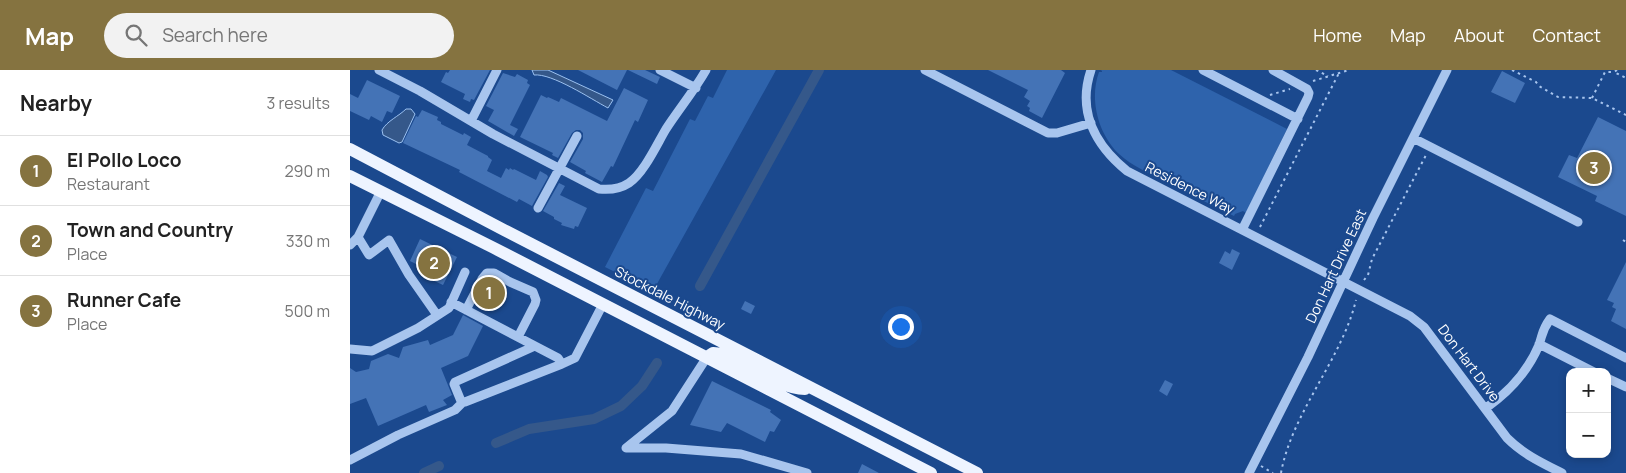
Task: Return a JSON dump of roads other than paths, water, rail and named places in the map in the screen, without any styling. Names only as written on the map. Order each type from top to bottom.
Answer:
[{"type":"main road","name":"Stockdale Highway","points":[[350,149],[977,473]]},
{"type":"main road","points":[[350,176],[931,473]]},
{"type":"main road","points":[[707,357],[713,353],[723,354],[786,385],[798,389],[815,390]]},
{"type":"street","points":[[379,70],[420,91],[471,122],[599,189],[609,190],[628,184],[637,176],[706,70]]},
{"type":"street","points":[[471,122],[497,70]]},
{"type":"street","points":[[660,70],[696,88]]},
{"type":"street","points":[[924,70],[1048,133],[1057,133],[1090,124]]},
{"type":"street","name":"Residence Way","points":[[1091,70],[1088,79],[1087,98],[1090,124],[1109,155],[1127,171],[1344,283]]},
{"type":"street","points":[[1203,70],[1298,119]]},
{"type":"street","points":[[1242,230],[1298,119],[1309,93],[1307,89],[1272,70]]},
{"type":"street","name":"Don Hart Drive East","points":[[1249,473],[1447,70]]},
{"type":"street","points":[[538,208],[577,136]]},
{"type":"street","points":[[1412,138],[1578,222]]},
{"type":"street","points":[[350,245],[358,237],[381,192]]},
{"type":"street","points":[[358,237],[369,255],[390,240],[408,275],[437,316]]},
{"type":"street","points":[[350,349],[372,351],[418,328],[449,308],[465,272]]},
{"type":"street","points":[[466,310],[487,272],[494,272],[510,282],[533,292],[536,300],[535,304],[518,337]]},
{"type":"street","name":"Don Hart Drive","points":[[1344,283],[1410,316],[1424,326],[1507,438],[1530,457],[1562,473]]},
{"type":"street","points":[[451,302],[558,358],[562,364]]},
{"type":"street","points":[[350,460],[398,435],[455,410],[463,402],[575,358],[603,304]]},
{"type":"street","points":[[1486,408],[1498,400],[1517,381],[1539,344],[1543,330],[1550,320],[1626,358]]},
{"type":"street","points":[[1539,344],[1586,368]]},
{"type":"street","points":[[463,402],[454,384],[456,382],[535,346]]},
{"type":"street","points":[[707,357],[672,411],[626,448],[666,448],[741,454],[807,473]]},
{"type":"street","points":[[1611,380],[1626,388]]},
{"type":"waterway","points":[[700,286],[819,70]]},
{"type":"waterway","points":[[496,443],[529,429],[594,419],[621,406],[642,386],[657,363]]},
{"type":"waterway","points":[[424,473],[439,466]]},
{"type":"place","name":"Runner Cafe","points":[[1594,168]]},
{"type":"place","name":"Town and Country","points":[[434,263]]},
{"type":"place","name":"El Pollo Loco","points":[[489,293]]}]
